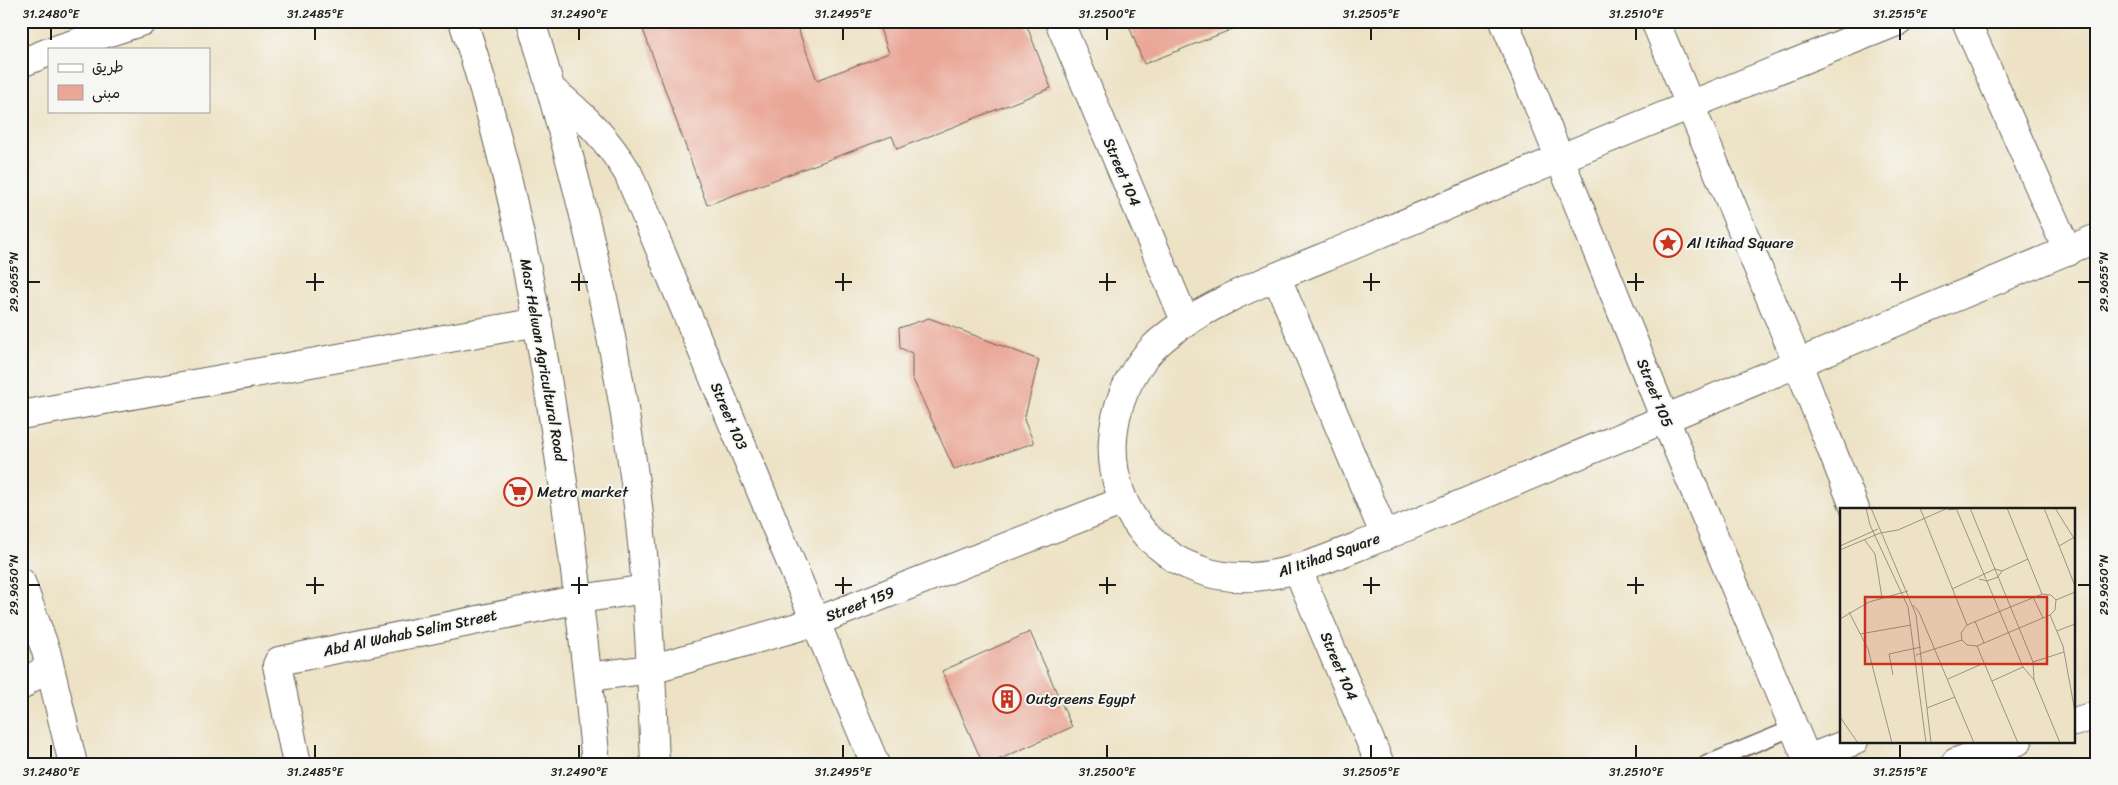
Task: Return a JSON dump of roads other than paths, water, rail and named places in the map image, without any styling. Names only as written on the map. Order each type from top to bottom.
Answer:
[{"type":"street","points":[[61,48],[143,21]]},
{"type":"street","name":"Masr Helwan Agricultural Road","points":[[463,21],[492,119],[528,264],[580,599],[596,764]]},
{"type":"street","points":[[531,21],[552,90],[585,213],[612,337],[633,462],[646,589],[655,764]]},
{"type":"street","name":"Street 104","points":[[1059,21],[1186,323]]},
{"type":"street","name":"Street 105","points":[[1504,21],[1665,419],[1808,762]]},
{"type":"street","points":[[1655,21],[1798,364],[1855,508]]},
{"type":"street","name":"Al Itihad Square","points":[[1899,21],[1560,156],[1277,278],[1216,306],[1186,323],[1153,348],[1128,381],[1113,420],[1112,462],[1123,501],[1146,535],[1178,561],[1216,576],[1257,578],[1297,568],[1385,536],[2068,252],[2097,238]]},
{"type":"street","points":[[1966,21],[2068,252]]},
{"type":"street","points":[[21,63],[48,52]]},
{"type":"street","name":"Street 103","points":[[552,90],[570,104],[602,135],[628,173],[875,764]]},
{"type":"street","points":[[1277,278],[1385,536]]},
{"type":"street","points":[[21,415],[538,322]]},
{"type":"street","name":"Street 159","points":[[588,677],[651,669],[815,622],[1123,501]]},
{"type":"street","name":"Street 104","points":[[1297,568],[1380,764]]},
{"type":"street","points":[[21,582],[33,611],[50,668],[73,764]]},
{"type":"street","name":"Abd Al Wahab Selim Street","points":[[297,764],[277,665],[279,661],[580,599],[646,589]]},
{"type":"street","points":[[21,686],[29,679],[50,668]]},
{"type":"street","points":[[2076,721],[2097,715]]},
{"type":"street","points":[[1808,762],[1852,742]]},
{"type":"street","points":[[1953,756],[2014,742]]},
{"type":"lane","points":[[1706,764],[1794,728]]},
{"type":"place","name":"Al Itihad Square","points":[[1668,243]]},
{"type":"place","name":"Metro market","points":[[518,492]]},
{"type":"place","name":"Outgreens Egypt","points":[[1007,699]]}]
